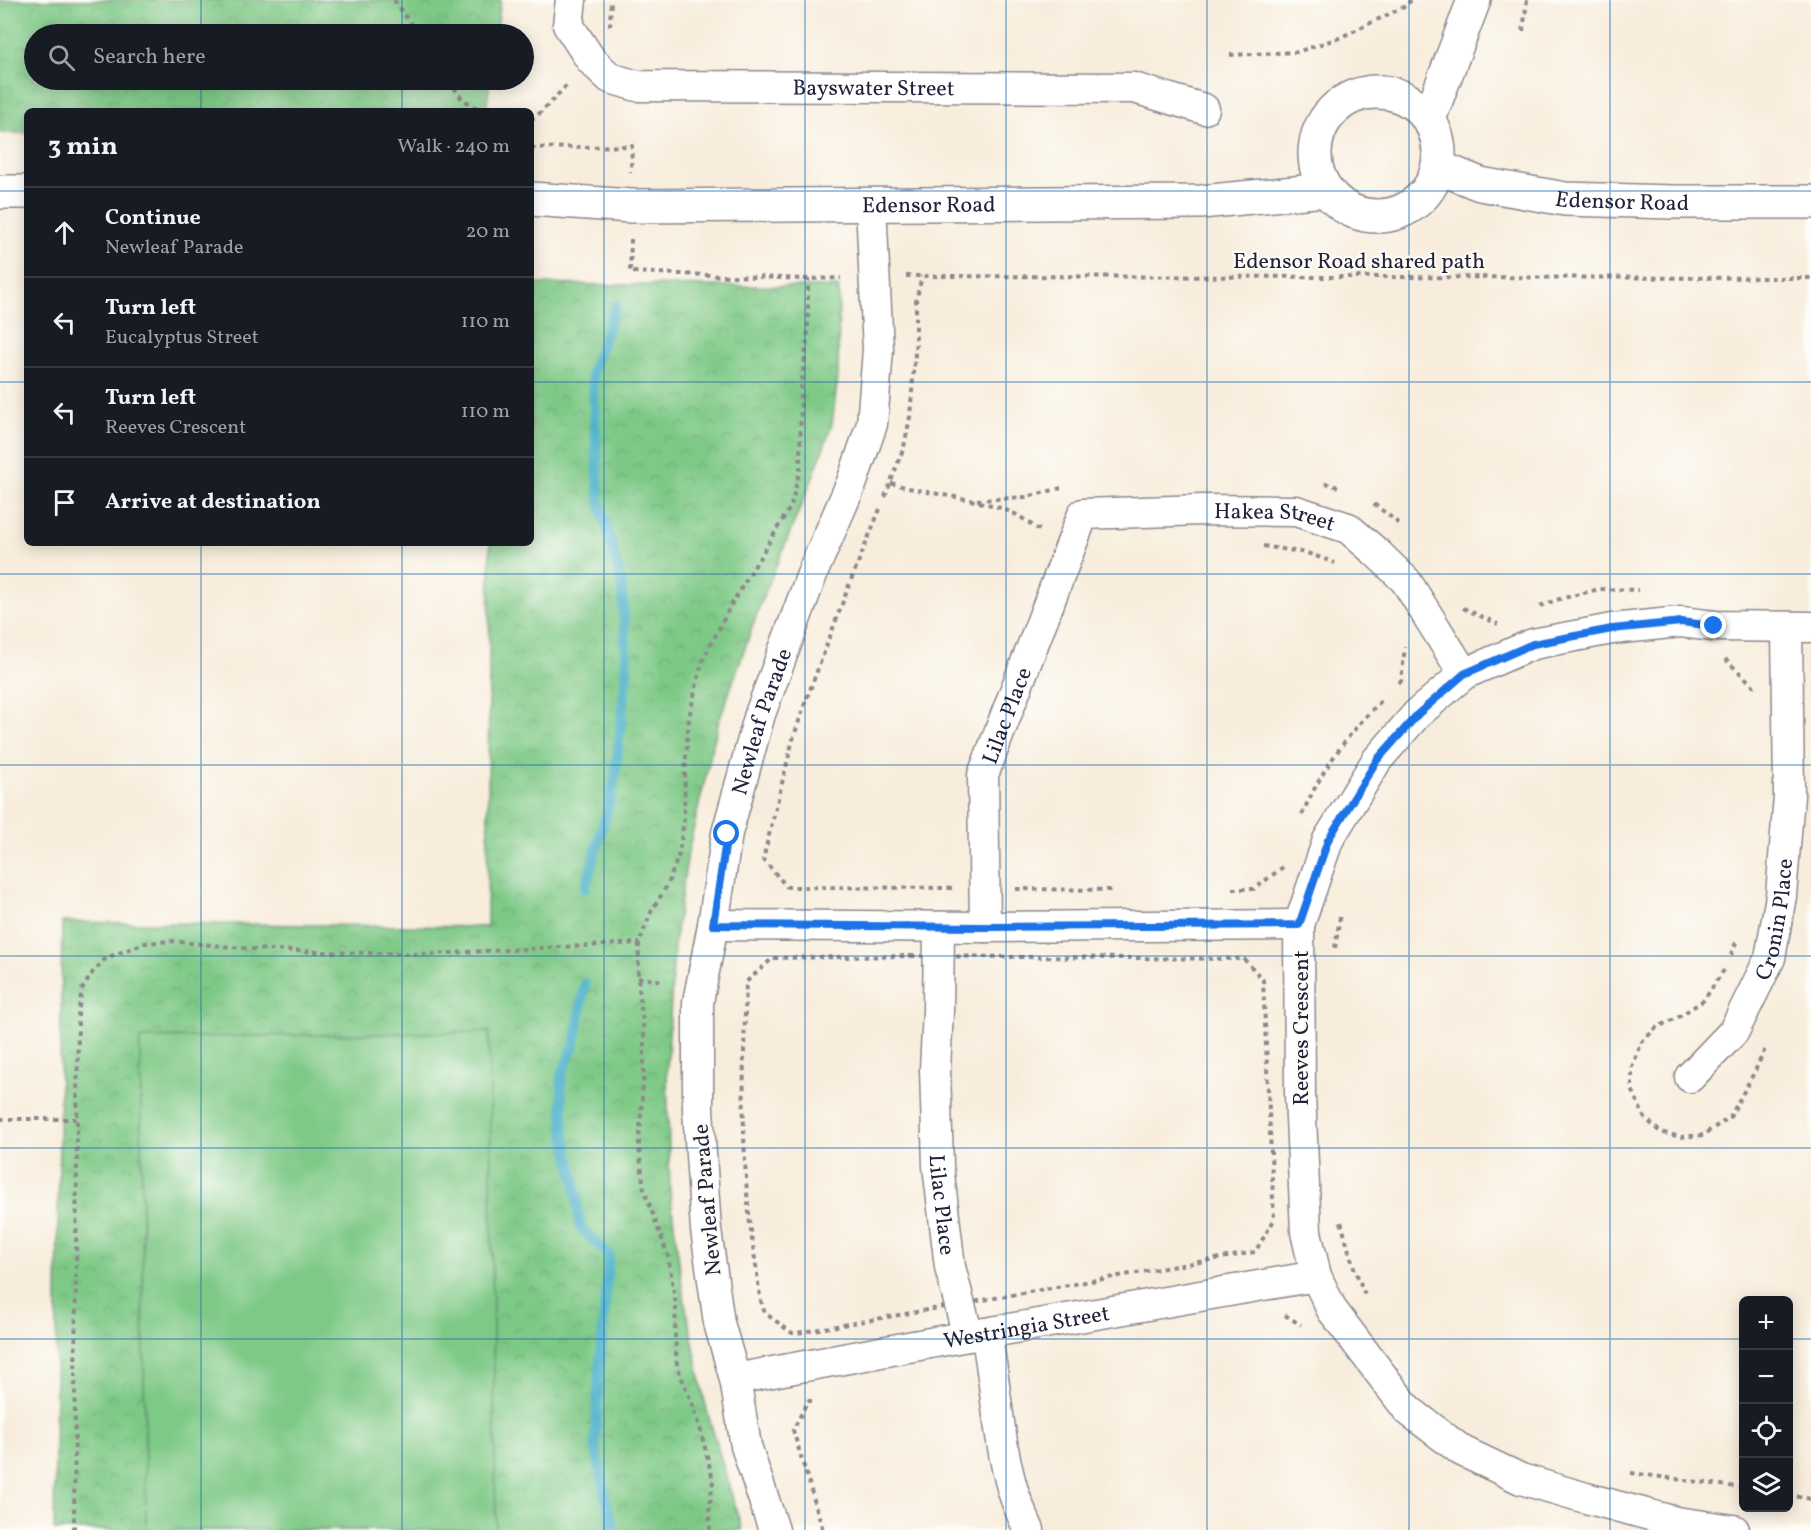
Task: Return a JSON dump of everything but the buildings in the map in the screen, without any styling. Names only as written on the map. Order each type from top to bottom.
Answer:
[{"type":"main road","points":[[1429,119],[1474,0]]},
{"type":"main road","points":[[1373,91],[1394,93],[1414,103],[1429,119],[1439,142],[1438,167],[1430,186],[1417,202],[1399,213],[1379,216],[1358,214],[1340,205],[1325,190],[1316,170],[1314,148],[1320,127],[1333,109],[1351,96],[1373,91]]},
{"type":"main road","name":"Edensor Road","points":[[1438,167],[1480,184],[1565,199],[1811,202]]},
{"type":"main road","name":"Edensor Road","points":[[534,199],[631,206],[1201,202],[1325,190]]},
{"type":"main road","points":[[0,192],[24,192]]},
{"type":"street","name":"Bayswater Street","points":[[569,13],[591,60],[610,78],[637,86],[1134,88],[1204,109]]},
{"type":"street","name":"Newleaf Parade","points":[[774,1530],[746,1446],[735,1379],[718,1323],[706,1230],[699,1109],[698,1002],[727,834],[760,714],[814,569],[852,482],[872,424],[878,350],[871,205]]},
{"type":"street","name":"Hakea Street","points":[[1083,514],[1202,510],[1296,511],[1348,528],[1406,581],[1464,674]]},
{"type":"street","name":"Lilac Place","points":[[984,927],[983,775],[1083,514]]},
{"type":"street","name":"Reeves Crescent","points":[[1734,1530],[1675,1526],[1521,1479],[1462,1451],[1408,1410],[1332,1310],[1316,1276],[1306,1232],[1300,1094],[1299,925],[1328,840],[1377,760],[1418,714],[1464,674],[1533,644],[1612,629],[1681,622],[1714,626],[1799,627]]},
{"type":"street","name":"Cronin Place","points":[[1690,1077],[1734,1031],[1770,958],[1781,896],[1799,627]]},
{"type":"street","points":[[713,925],[939,927],[1299,925]]},
{"type":"street","name":"Lilac Place","points":[[939,927],[935,1069],[938,1166],[950,1267],[960,1304],[993,1367],[1005,1455],[1013,1491],[1029,1530]]},
{"type":"street","name":"Westringia Street","points":[[735,1379],[1316,1276]]},
{"type":"path","points":[[393,0],[411,24]]},
{"type":"path","points":[[611,0],[609,25],[612,33]]},
{"type":"path","points":[[1230,55],[1297,52],[1339,38],[1406,6],[1411,0]]},
{"type":"path","points":[[1523,31],[1527,0]]},
{"type":"path","points":[[534,118],[569,83]]},
{"type":"path","points":[[456,90],[462,99],[477,108]]},
{"type":"path","points":[[534,148],[632,146]]},
{"type":"path","points":[[630,272],[836,279]]},
{"type":"path","name":"Edensor Road shared path","points":[[906,276],[1811,278]]},
{"type":"path","points":[[1071,544],[1054,539],[1014,513],[973,501],[891,483],[851,580],[804,706],[793,740],[763,859],[787,887],[1116,890]]},
{"type":"path","points":[[1253,546],[1307,553],[1340,564]]},
{"type":"path","points":[[1392,689],[1401,681],[1405,646]]},
{"type":"path","points":[[1714,658],[1724,658],[1753,685],[1752,697]]},
{"type":"path","points":[[1300,819],[1311,792],[1339,749],[1367,714],[1384,698]]},
{"type":"path","points":[[1221,889],[1254,889],[1283,867],[1286,857]]},
{"type":"path","points":[[1335,958],[1340,913]]},
{"type":"path","points":[[1739,933],[1732,954],[1704,1000],[1656,1028],[1642,1042],[1632,1067],[1632,1089],[1644,1117],[1660,1132],[1681,1137],[1703,1135],[1730,1117],[1769,1040]]},
{"type":"path","points":[[74,1530],[78,1013],[82,989],[106,958],[145,943],[171,941],[274,950],[430,954],[639,943]]},
{"type":"path","points":[[773,957],[1244,959],[1263,980],[1274,1220],[1255,1252],[960,1304],[792,1333],[765,1313],[750,1228],[745,1170],[742,1106],[746,982],[773,957]]},
{"type":"path","points":[[638,978],[665,981]]},
{"type":"path","points":[[0,1119],[78,1119]]},
{"type":"path","points":[[1340,1215],[1353,1265],[1368,1302]]},
{"type":"path","points":[[1282,1313],[1302,1326]]},
{"type":"path","points":[[820,1399],[808,1401],[793,1430],[823,1530]]},
{"type":"path","points":[[1622,1472],[1739,1487]]},
{"type":"path","points":[[1793,1496],[1811,1499]]},
{"type":"green space","points":[[0,0],[501,0],[497,24],[24,24],[24,90],[489,90],[486,108],[24,108],[24,133],[0,133]]},
{"type":"green space","points":[[534,284],[839,287],[838,376],[832,425],[760,605],[718,724],[688,852],[674,945],[667,1071],[670,1192],[683,1293],[706,1407],[742,1530],[54,1530],[62,922],[487,927],[490,546],[534,546]]},
{"type":"green space","points":[[489,1032],[496,1530],[146,1530],[140,1038]]},
{"type":"waterway","points":[[585,889],[614,786],[627,668],[622,586],[599,499],[592,371],[616,305]]},
{"type":"waterway","points":[[585,983],[575,1043],[561,1076],[564,1132],[575,1182],[580,1227],[609,1255],[595,1444],[614,1530]]},
{"type":"route","points":[[727,834],[713,925],[984,927],[1299,925],[1328,840],[1377,760],[1418,714],[1464,674],[1533,644],[1612,629],[1681,622],[1714,626]]}]
